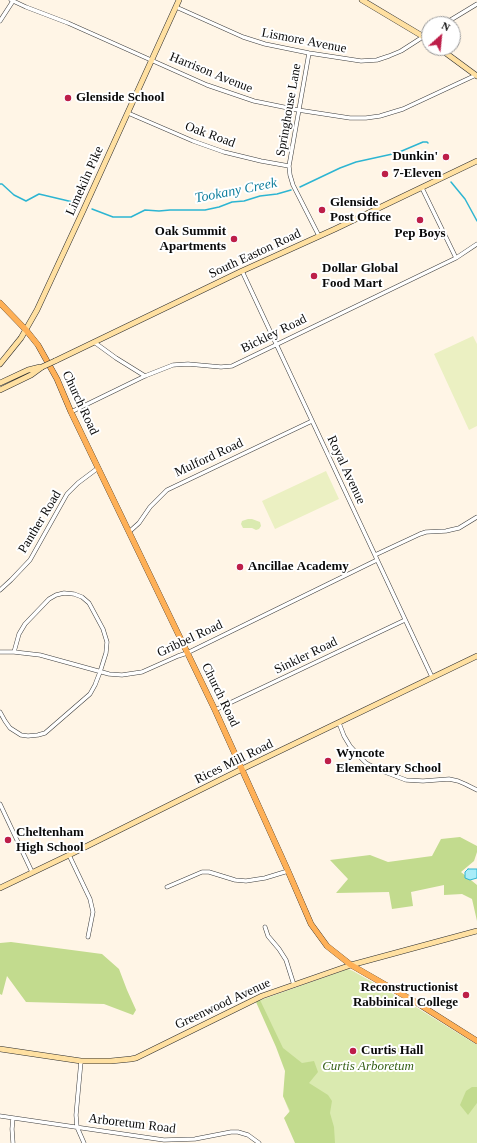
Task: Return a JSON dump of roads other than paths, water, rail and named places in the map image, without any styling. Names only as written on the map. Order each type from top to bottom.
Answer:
[{"type":"main road","name":"Limekiln Pike","points":[[0,364],[26,330],[37,310],[81,217],[179,0]]},
{"type":"main road","points":[[362,0],[372,2],[421,34]]},
{"type":"main road","points":[[450,56],[477,75]]},
{"type":"main road","name":"South Easton Road","points":[[0,390],[31,375],[42,367],[94,342],[477,161]]},
{"type":"main road","name":"Church Road","points":[[0,303],[26,330],[44,352],[71,412],[216,710],[311,924],[326,946],[351,965],[477,1041]]},
{"type":"main road","name":"South Easton Road","points":[[0,383],[28,370],[42,367]]},
{"type":"main road","name":"Rices Mill Road","points":[[0,888],[69,856],[477,656]]},
{"type":"main road","name":"Greenwood Avenue","points":[[0,1049],[81,1061],[118,1061],[136,1058],[262,996],[351,965],[477,931]]},
{"type":"street","points":[[0,21],[12,0]]},
{"type":"street","name":"Harrison Avenue","points":[[12,0],[68,23],[207,85],[254,101],[298,110],[350,118],[380,116],[403,109],[477,75]]},
{"type":"street","points":[[457,16],[477,4]]},
{"type":"street","name":"Lismore Avenue","points":[[176,7],[243,37],[265,44],[309,53],[367,62],[394,54],[421,38]]},
{"type":"street","name":"Springhouse Lane","points":[[309,53],[289,166],[293,185],[319,236]]},
{"type":"street","name":"Oak Road","points":[[128,113],[193,141],[219,150],[250,159],[289,166]]},
{"type":"street","points":[[422,188],[456,258]]},
{"type":"street","name":"Bickley Road","points":[[71,412],[145,376],[168,367],[188,364],[228,367],[456,258],[477,244]]},
{"type":"street","name":"Royal Avenue","points":[[242,271],[432,677]]},
{"type":"street","points":[[94,342],[145,376]]},
{"type":"street","name":"Mulford Road","points":[[129,532],[139,523],[150,506],[171,488],[312,421]]},
{"type":"street","name":"Panther Road","points":[[0,590],[30,560],[62,501],[83,478],[99,467]]},
{"type":"street","points":[[375,555],[426,532],[446,531],[459,528],[477,517]]},
{"type":"street","name":"Gribbel Road","points":[[0,652],[40,655],[109,674],[122,675],[149,670],[187,653],[377,560]]},
{"type":"street","points":[[0,712],[4,721],[10,728],[21,735],[28,736],[43,734],[87,698],[95,685],[100,672],[106,652],[107,642],[105,633],[91,605],[82,597],[74,594],[62,594],[53,597],[46,602],[23,627],[17,640],[14,652]]},
{"type":"street","name":"Sinkler Road","points":[[216,710],[405,620]]},
{"type":"street","points":[[339,723],[350,746],[366,763],[377,769],[406,780],[423,782],[449,780],[458,781],[477,790]]},
{"type":"street","points":[[0,804],[32,872]]},
{"type":"street","points":[[69,856],[90,899],[93,912],[88,937]]},
{"type":"street","points":[[167,887],[202,872],[209,872],[235,880],[246,881],[257,880],[288,871]]},
{"type":"street","points":[[265,927],[268,936],[286,960],[294,985]]},
{"type":"street","points":[[81,1061],[76,1115],[77,1127],[84,1143]]},
{"type":"street","name":"Arboretum Road","points":[[0,1116],[177,1141],[234,1132],[245,1134],[255,1139],[258,1143]]},
{"type":"street","points":[[13,1118],[13,1143]]},
{"type":"water","points":[[468,869],[477,869],[477,878],[470,880],[465,878],[465,872]]},
{"type":"waterway","name":"Tookany Creek","points":[[300,187],[356,162],[397,153],[423,142],[428,143]]},
{"type":"waterway","name":"Tookany Creek","points":[[451,182],[465,199],[477,221]]},
{"type":"waterway","name":"Tookany Creek","points":[[0,184],[2,184],[14,195],[26,201],[39,194],[77,203]]},
{"type":"waterway","name":"Tookany Creek","points":[[92,209],[113,217],[131,217],[145,210],[205,210],[232,202],[244,201],[260,196],[277,194],[291,190]]},
{"type":"place","name":"Glenside School","points":[[68,98]]},
{"type":"place","name":"Dunkin'","points":[[446,157]]},
{"type":"place","name":"7-Eleven","points":[[385,174]]},
{"type":"place","name":"Glenside Post Office","points":[[322,210]]},
{"type":"place","name":"Pep Boys","points":[[420,220]]},
{"type":"place","name":"Oak Summit Apartments","points":[[234,239]]},
{"type":"place","name":"Dollar Global Food Mart","points":[[314,276]]},
{"type":"place","name":"Ancillae Academy","points":[[240,567]]},
{"type":"place","name":"Wyncote Elementary School","points":[[328,761]]},
{"type":"place","name":"Cheltenham High School","points":[[8,840]]},
{"type":"place","name":"Reconstructionist Rabbinical College","points":[[466,995]]},
{"type":"place","name":"Curtis Hall","points":[[353,1051]]},
{"type":"park label","name":"Curtis Arboretum","points":[[368,1067]]}]
